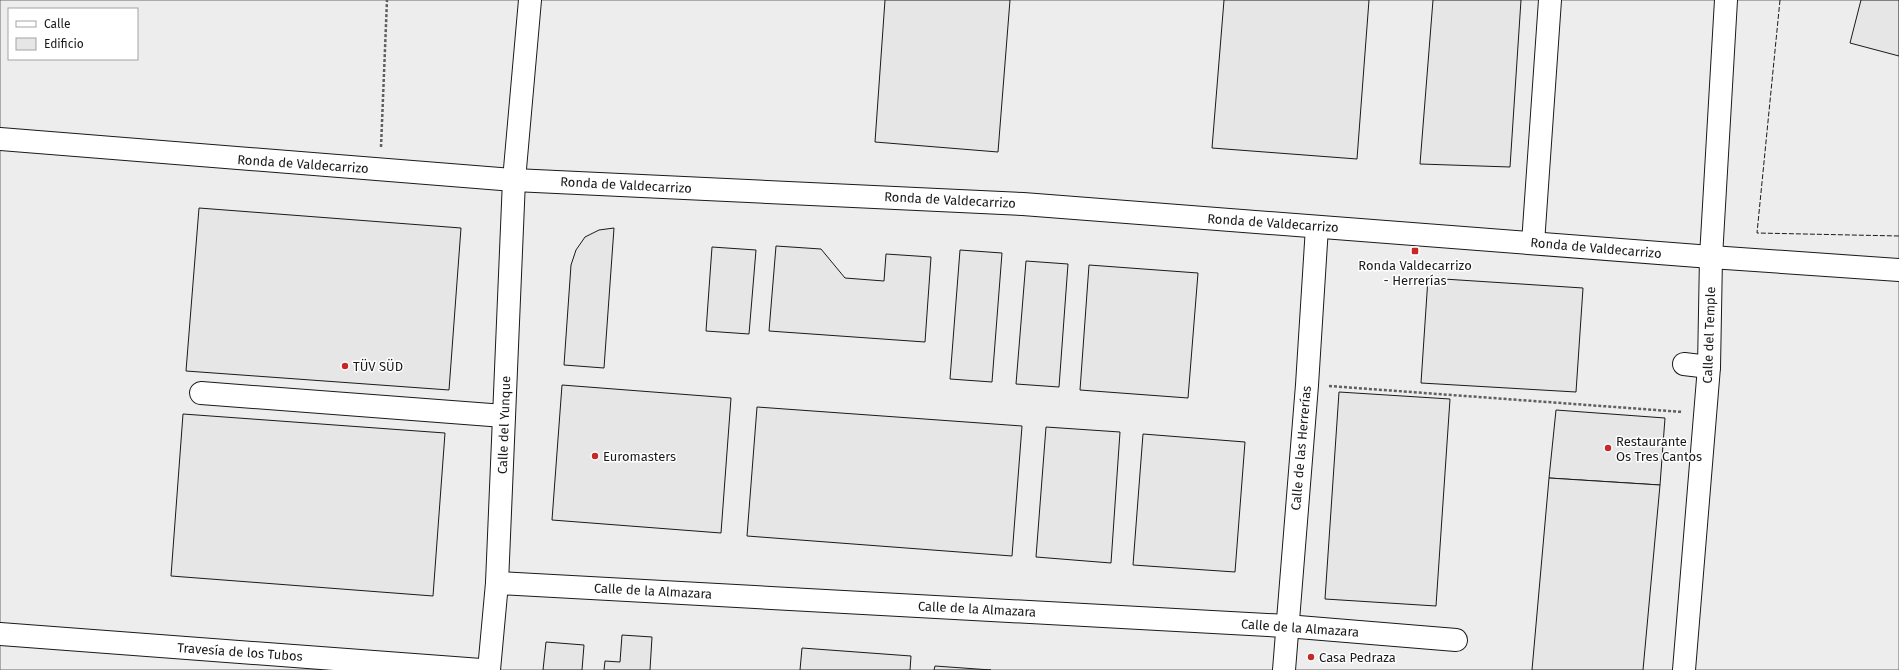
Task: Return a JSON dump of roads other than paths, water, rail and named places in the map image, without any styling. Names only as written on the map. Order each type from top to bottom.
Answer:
[{"type":"street","name":"Calle del Yunque","points":[[489,670],[497,583],[514,180],[530,0]]},
{"type":"street","points":[[1533,243],[1550,0]]},
{"type":"street","name":"Calle del Temple","points":[[1684,670],[1709,367],[1711,257],[1726,0]]},
{"type":"street","name":"Ronda de Valdecarrizo","points":[[0,139],[514,180],[1023,204],[1899,270]]},
{"type":"street","name":"Calle de las Herrerías","points":[[1284,670],[1286,626],[1307,385],[1317,227]]},
{"type":"street","points":[[1684,364],[1709,367]]},
{"type":"street","points":[[202,393],[504,416]]},
{"type":"street","name":"Calle de la Almazara","points":[[497,583],[1286,626],[1456,640]]},
{"type":"street","name":"Travesía de los Tubos","points":[[0,634],[481,670]]},
{"type":"place","name":"Ronda Valdecarrizo - Herrerías","points":[[1415,251]]},
{"type":"place","name":"TÜV SÜD","points":[[345,366]]},
{"type":"place","name":"Restaurante Os Tres Cantos","points":[[1608,448]]},
{"type":"place","name":"Euromasters","points":[[595,456]]},
{"type":"place","name":"Casa Pedraza","points":[[1311,657]]}]
